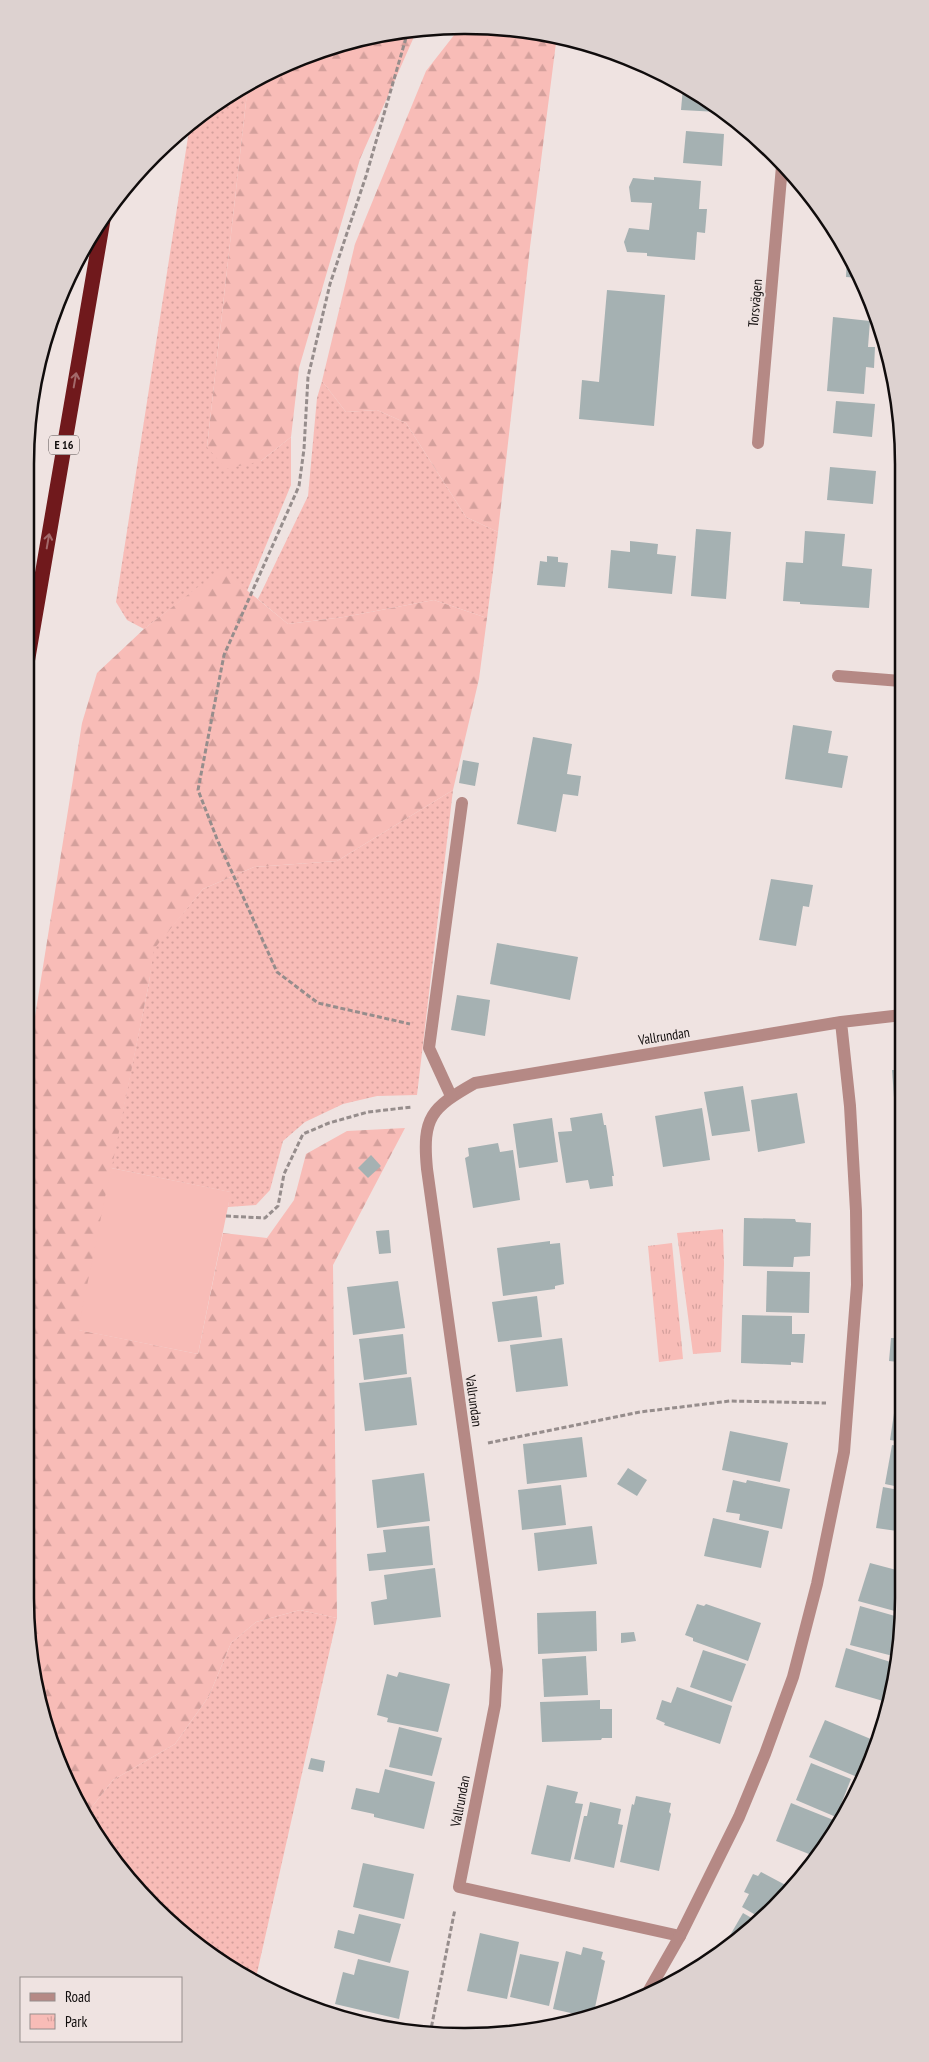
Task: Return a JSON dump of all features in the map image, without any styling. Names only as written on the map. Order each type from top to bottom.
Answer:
[{"type":"highway","name":"E 16","points":[[34,622],[101,234]]},
{"type":"street","name":"Torsvägen","points":[[758,443],[781,173]]},
{"type":"street","points":[[838,676],[895,681]]},
{"type":"street","points":[[447,1100],[429,1048],[462,803]]},
{"type":"street","name":"Vallrundan","points":[[459,1887],[495,1705],[496,1670],[426,1169],[424,1142],[430,1121],[447,1100],[475,1083],[840,1022],[895,1017]]},
{"type":"street","points":[[652,1985],[680,1936],[739,1817],[794,1677],[817,1584],[844,1452],[857,1276],[850,1106],[840,1022]]},
{"type":"street","points":[[459,1887],[680,1936]]},
{"type":"path","points":[[406,37],[366,176],[326,302],[308,377],[304,449],[299,486],[224,655],[198,790],[217,839],[277,972],[318,1003],[431,1028]]},
{"type":"path","points":[[226,1216],[266,1218],[278,1206],[284,1174],[303,1134],[329,1123],[368,1112],[447,1100]]},
{"type":"path","points":[[465,1448],[640,1412],[721,1402],[849,1403]]},
{"type":"path","points":[[431,2027],[459,1887]]},
{"type":"green space","points":[[455,34],[521,37],[556,44],[530,247],[498,532],[466,517],[406,423],[377,410],[346,412],[322,381],[355,244],[426,71]]},
{"type":"green space","points":[[414,37],[360,159],[299,368],[291,437],[261,461],[226,469],[207,447],[247,92],[300,67],[353,48]]},
{"type":"green space","points":[[247,92],[207,447],[261,461],[291,437],[291,485],[247,591],[221,570],[144,629],[127,620],[116,602],[188,134],[225,106]]},
{"type":"green space","points":[[322,381],[346,412],[377,410],[406,423],[466,517],[498,532],[487,618],[434,600],[344,617],[288,624],[258,599],[308,496],[317,398]]},
{"type":"green space","points":[[221,569],[288,624],[344,617],[434,600],[487,618],[479,679],[453,790],[337,861],[254,867],[203,889],[154,949],[149,983],[79,1330],[198,1354],[223,1233],[267,1238],[294,1200],[306,1154],[347,1131],[405,1128],[333,1265],[337,1618],[300,1610],[256,1622],[231,1643],[209,1696],[175,1744],[113,1780],[89,1810],[67,1762],[48,1709],[37,1654],[35,1626],[34,1023],[82,723],[97,673],[144,629]]},
{"type":"green space","points":[[453,790],[417,1095],[377,1096],[343,1104],[305,1122],[283,1141],[270,1190],[256,1205],[228,1207],[230,1192],[111,1168],[149,983],[153,949],[203,889],[254,867],[337,861]]},
{"type":"green space","points":[[111,1168],[231,1192],[198,1354],[78,1330]]},
{"type":"green space","points":[[723,1229],[724,1264],[721,1352],[693,1354],[677,1233]]},
{"type":"green space","points":[[672,1243],[683,1359],[659,1362],[648,1246]]},
{"type":"green space","points":[[300,1610],[337,1618],[257,1975],[225,1956],[202,1939],[160,1902],[123,1860],[89,1810],[113,1780],[175,1744],[209,1696],[231,1643],[256,1622]]},
{"type":"building","points":[[683,93],[712,112],[681,110]]},
{"type":"building","points":[[686,131],[724,134],[722,166],[683,163]]},
{"type":"building","points":[[654,177],[701,181],[699,209],[707,209],[705,233],[697,232],[695,260],[647,256],[647,253],[627,252],[624,242],[629,228],[649,230],[652,203],[631,202],[629,187],[633,178],[654,180]]},
{"type":"building","points":[[847,265],[852,277],[846,277]]},
{"type":"building","points":[[607,290],[665,295],[654,426],[579,419],[582,380],[599,382]]},
{"type":"building","points":[[833,317],[870,321],[868,347],[875,347],[874,368],[866,367],[864,394],[827,391]]},
{"type":"building","points":[[836,401],[875,404],[872,437],[833,433]]},
{"type":"building","points":[[830,467],[876,471],[873,504],[827,500]]},
{"type":"building","points":[[696,529],[731,532],[726,599],[691,596]]},
{"type":"building","points":[[805,531],[845,534],[842,566],[872,569],[869,608],[800,604],[800,602],[783,601],[786,562],[803,563]]},
{"type":"building","points":[[630,541],[658,544],[657,554],[676,556],[672,594],[608,588],[611,550],[630,552]]},
{"type":"building","points":[[547,556],[558,557],[558,562],[568,563],[565,587],[537,585],[540,561],[547,562]]},
{"type":"building","points":[[793,725],[832,731],[828,753],[848,756],[842,788],[785,779]]},
{"type":"building","points":[[533,737],[572,744],[567,774],[581,776],[578,796],[563,794],[556,832],[517,824]]},
{"type":"building","points":[[463,760],[479,763],[475,786],[459,783]]},
{"type":"building","points":[[771,879],[813,885],[809,907],[803,906],[796,946],[759,940]]},
{"type":"building","points":[[497,943],[578,957],[570,1000],[490,984]]},
{"type":"building","points":[[457,995],[490,1000],[485,1036],[451,1030]]},
{"type":"building","points":[[892,1070],[895,1070],[895,1111]]},
{"type":"building","points":[[743,1086],[750,1131],[712,1136],[704,1092]]},
{"type":"building","points":[[797,1093],[805,1143],[758,1152],[751,1100]]},
{"type":"building","points":[[702,1108],[710,1160],[663,1167],[655,1116]]},
{"type":"building","points":[[602,1113],[604,1125],[606,1125],[614,1176],[612,1176],[613,1186],[590,1189],[588,1180],[566,1183],[558,1132],[572,1131],[570,1118]]},
{"type":"building","points":[[552,1118],[558,1162],[519,1168],[513,1124]]},
{"type":"building","points":[[498,1143],[500,1152],[513,1150],[520,1200],[473,1208],[465,1158],[469,1156],[468,1148]]},
{"type":"building","points":[[371,1155],[381,1166],[368,1178],[358,1168]]},
{"type":"building","points":[[744,1218],[795,1219],[796,1222],[811,1223],[810,1256],[794,1257],[793,1267],[743,1266]]},
{"type":"building","points":[[389,1230],[391,1253],[379,1254],[376,1231]]},
{"type":"building","points":[[550,1241],[550,1244],[560,1243],[564,1284],[555,1286],[555,1289],[503,1296],[497,1248]]},
{"type":"building","points":[[767,1271],[810,1272],[809,1313],[766,1312]]},
{"type":"building","points":[[398,1281],[405,1328],[353,1335],[347,1287]]},
{"type":"building","points":[[537,1296],[542,1337],[498,1342],[492,1302]]},
{"type":"building","points":[[742,1315],[792,1316],[792,1334],[805,1334],[803,1363],[791,1362],[791,1365],[741,1363]]},
{"type":"building","points":[[403,1334],[407,1374],[364,1380],[359,1339]]},
{"type":"building","points":[[562,1338],[568,1386],[516,1392],[510,1345]]},
{"type":"building","points":[[891,1338],[895,1338],[895,1362],[889,1361]]},
{"type":"building","points":[[411,1377],[417,1425],[365,1431],[359,1383]]},
{"type":"building","points":[[895,1407],[895,1441],[890,1440]]},
{"type":"building","points":[[730,1431],[788,1443],[780,1482],[722,1470]]},
{"type":"building","points":[[582,1437],[587,1477],[527,1484],[523,1444]]},
{"type":"building","points":[[892,1445],[895,1446],[895,1486],[885,1484]]},
{"type":"building","points":[[628,1468],[647,1480],[637,1496],[617,1484]]},
{"type":"building","points":[[424,1473],[430,1521],[377,1528],[372,1480]]},
{"type":"building","points":[[733,1480],[746,1483],[747,1480],[790,1489],[782,1529],[739,1520],[740,1514],[726,1512]]},
{"type":"building","points":[[561,1485],[566,1525],[522,1530],[518,1490]]},
{"type":"building","points":[[883,1487],[895,1489],[895,1531],[876,1528]]},
{"type":"building","points":[[713,1518],[769,1531],[761,1568],[704,1556]]},
{"type":"building","points":[[429,1526],[433,1565],[369,1571],[367,1554],[386,1552],[383,1530]]},
{"type":"building","points":[[592,1526],[597,1564],[538,1571],[534,1533]]},
{"type":"building","points":[[870,1563],[895,1570],[895,1611],[858,1601]]},
{"type":"building","points":[[435,1568],[441,1617],[374,1625],[371,1602],[387,1599],[384,1575]]},
{"type":"building","points":[[697,1604],[704,1606],[706,1604],[761,1623],[748,1661],[693,1641],[693,1638],[685,1635]]},
{"type":"building","points":[[860,1606],[894,1616],[892,1656],[850,1645]]},
{"type":"building","points":[[596,1611],[597,1651],[538,1654],[537,1613]]},
{"type":"building","points":[[634,1632],[636,1641],[621,1643],[621,1633]]},
{"type":"building","points":[[846,1648],[891,1662],[883,1701],[835,1687]]},
{"type":"building","points":[[703,1650],[746,1664],[732,1702],[690,1687]]},
{"type":"building","points":[[586,1656],[588,1695],[544,1697],[542,1659]]},
{"type":"building","points":[[399,1672],[450,1684],[438,1732],[387,1722],[388,1718],[377,1715],[387,1674],[397,1677]]},
{"type":"building","points":[[677,1687],[732,1706],[720,1744],[664,1725],[665,1723],[656,1719],[662,1700],[671,1703]]},
{"type":"building","points":[[600,1700],[600,1709],[612,1709],[612,1738],[542,1742],[540,1702]]},
{"type":"building","points":[[825,1720],[871,1739],[856,1776],[809,1757]]},
{"type":"building","points":[[399,1727],[442,1738],[432,1776],[389,1767]]},
{"type":"building","points":[[311,1758],[325,1761],[323,1772],[308,1769]]},
{"type":"building","points":[[811,1763],[851,1779],[836,1817],[796,1800]]},
{"type":"building","points":[[385,1769],[435,1782],[424,1829],[374,1817],[374,1814],[351,1809],[356,1788],[379,1793]]},
{"type":"building","points":[[547,1785],[578,1792],[575,1803],[583,1804],[570,1862],[531,1854]]},
{"type":"building","points":[[636,1796],[671,1803],[669,1812],[671,1814],[659,1871],[620,1862],[632,1804],[634,1805]]},
{"type":"building","points":[[590,1802],[621,1809],[618,1824],[623,1825],[614,1868],[574,1859],[584,1816],[587,1816]]},
{"type":"building","points":[[791,1803],[834,1820],[810,1854],[776,1841]]},
{"type":"building","points":[[363,1863],[414,1874],[404,1919],[353,1907]]},
{"type":"building","points":[[761,1872],[785,1885],[755,1915],[742,1907],[749,1894],[744,1892],[753,1874],[758,1876]]},
{"type":"building","points":[[743,1913],[752,1918],[749,1921],[729,1938]]},
{"type":"building","points":[[359,1914],[401,1924],[390,1963],[334,1948],[338,1930],[354,1934]]},
{"type":"building","points":[[480,1933],[519,1942],[507,1999],[467,1991]]},
{"type":"building","points":[[583,1947],[603,1952],[601,1959],[605,1961],[595,2008],[576,2014],[553,2009],[566,1951],[581,1955]]},
{"type":"building","points":[[520,1954],[559,1962],[549,2006],[510,1997]]},
{"type":"building","points":[[358,1959],[409,1971],[399,2019],[335,2004],[343,1972],[354,1975]]}]
